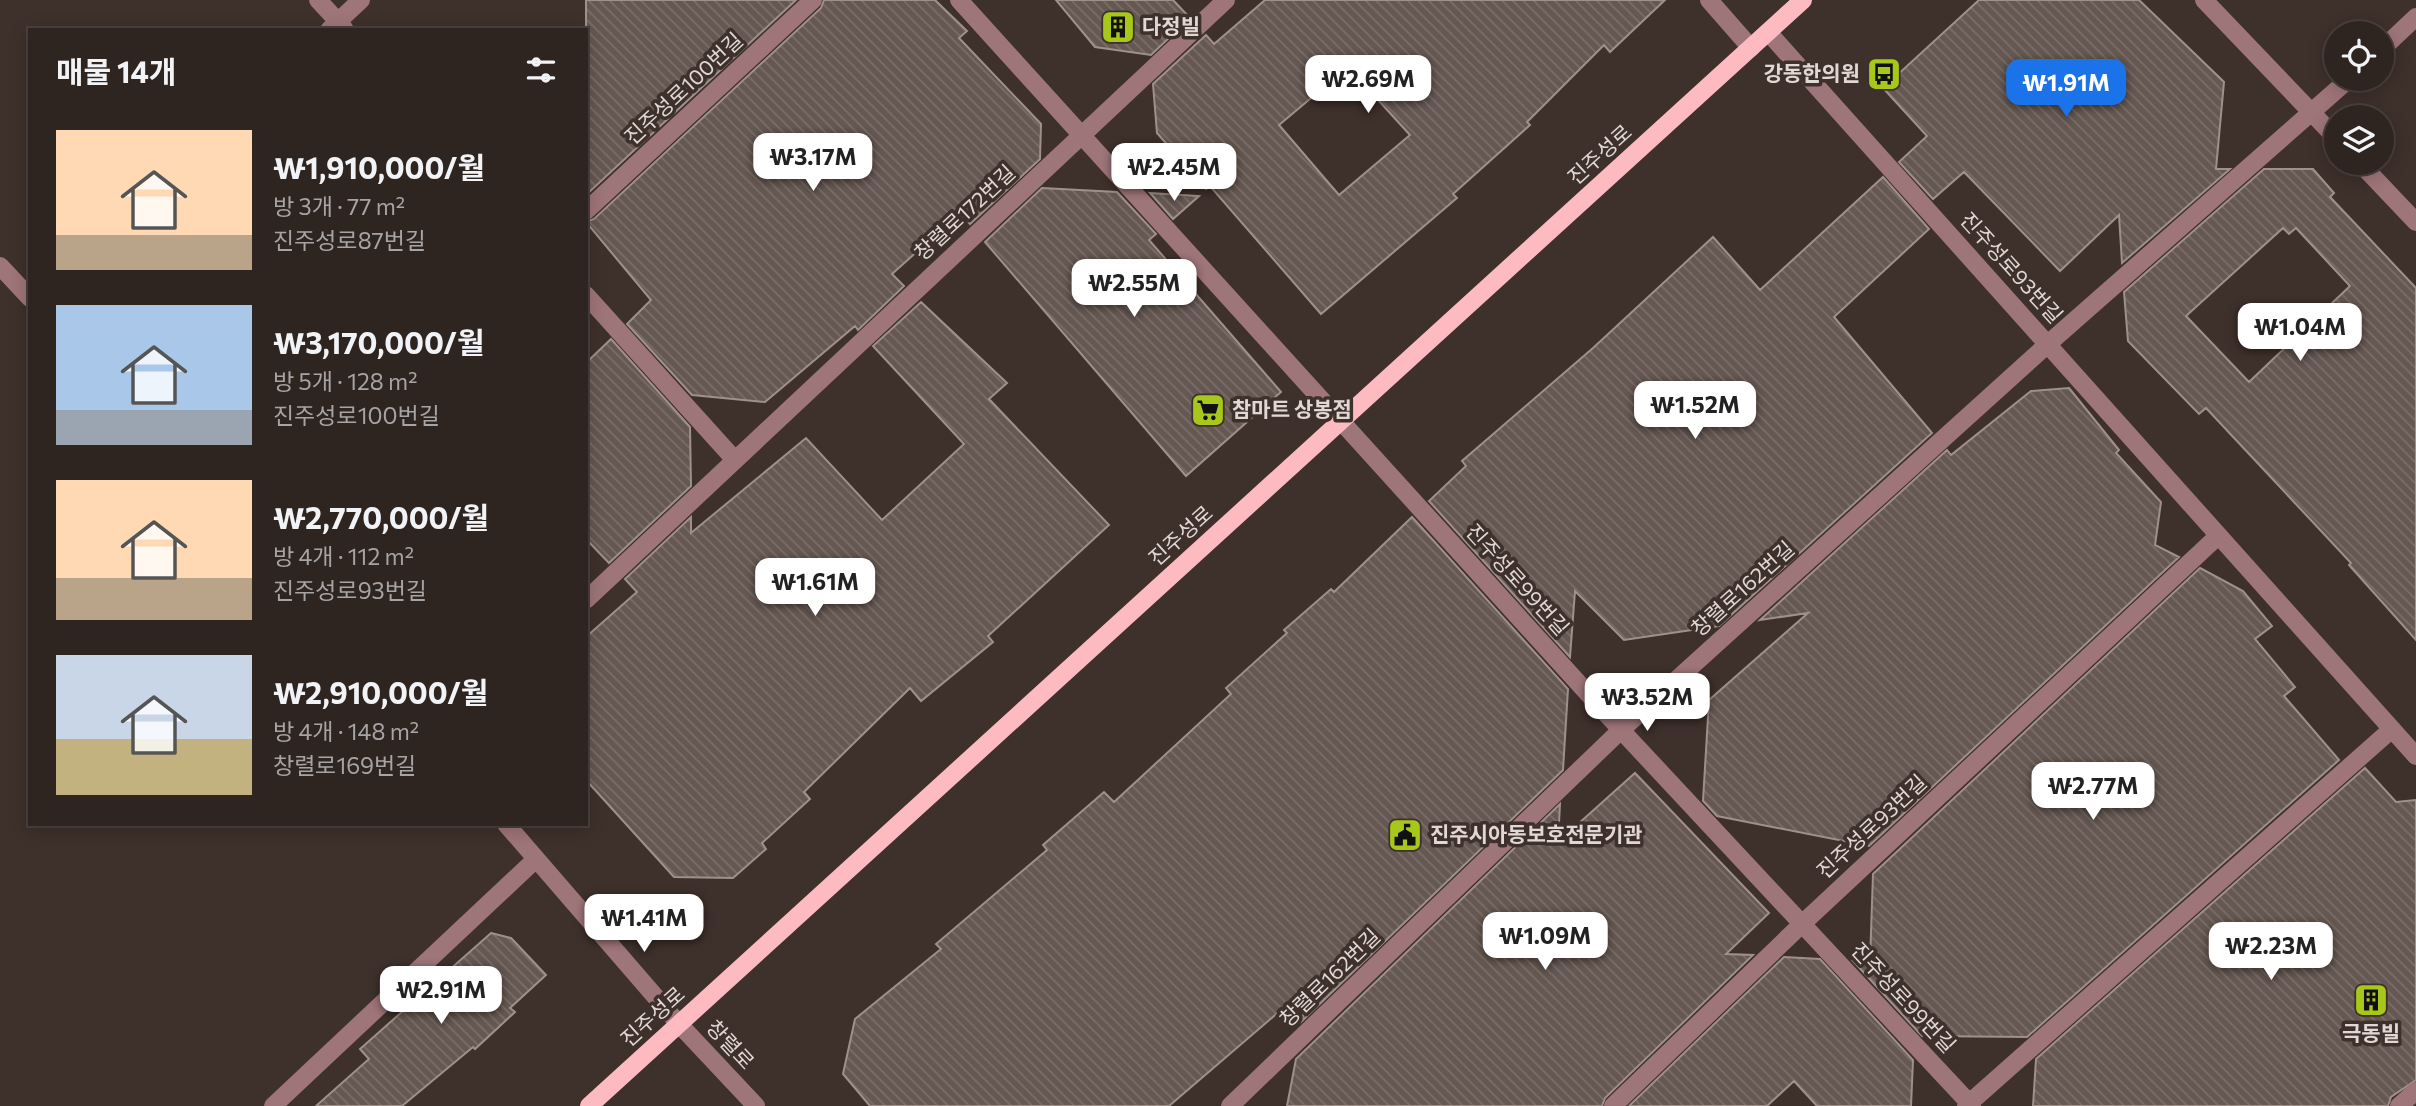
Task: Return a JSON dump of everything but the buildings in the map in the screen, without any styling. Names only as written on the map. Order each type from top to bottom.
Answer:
[{"type":"main road","name":"진주성로","points":[[589,1106],[1803,0]]},
{"type":"street","points":[[318,0],[337,27],[361,0]]},
{"type":"street","name":"진주성로100번길","points":[[588,209],[813,0]]},
{"type":"street","points":[[959,0],[1341,421]]},
{"type":"street","name":"창렬로172번길","points":[[588,598],[1226,0]]},
{"type":"street","points":[[1709,0],[1751,48]]},
{"type":"street","points":[[2204,0],[2324,125]]},
{"type":"street","points":[[2394,38],[2416,17]]},
{"type":"street","name":"진주성로93번길","points":[[1768,32],[2416,756]]},
{"type":"street","name":"창렬로162번길","points":[[1230,1106],[1621,730],[2049,343],[2337,91]]},
{"type":"street","points":[[2371,175],[2416,222]]},
{"type":"street","points":[[0,266],[28,296]]},
{"type":"street","points":[[588,297],[736,460]]},
{"type":"street","name":"진주성로99번길","points":[[1341,421],[1621,730],[1803,923],[1969,1105]]},
{"type":"street","name":"진주성로93번길","points":[[1803,923],[2218,536]]},
{"type":"street","points":[[1969,1105],[2392,729]]},
{"type":"street","name":"창렬로","points":[[508,826],[679,1024],[756,1106]]},
{"type":"street","points":[[273,1106],[536,859]]},
{"type":"street","points":[[1613,1106],[1803,923]]},
{"type":"street","points":[[2399,1106],[2416,1091]]},
{"type":"place","name":"다정빌","points":[[1118,27]]},
{"type":"place","name":"강동한의원","points":[[1884,74]]},
{"type":"place","name":"참마트 상봉점","points":[[1208,410]]},
{"type":"place","name":"진주시아동보호전문기관","points":[[1405,835]]},
{"type":"place","name":"극동빌","points":[[2371,1000]]}]
